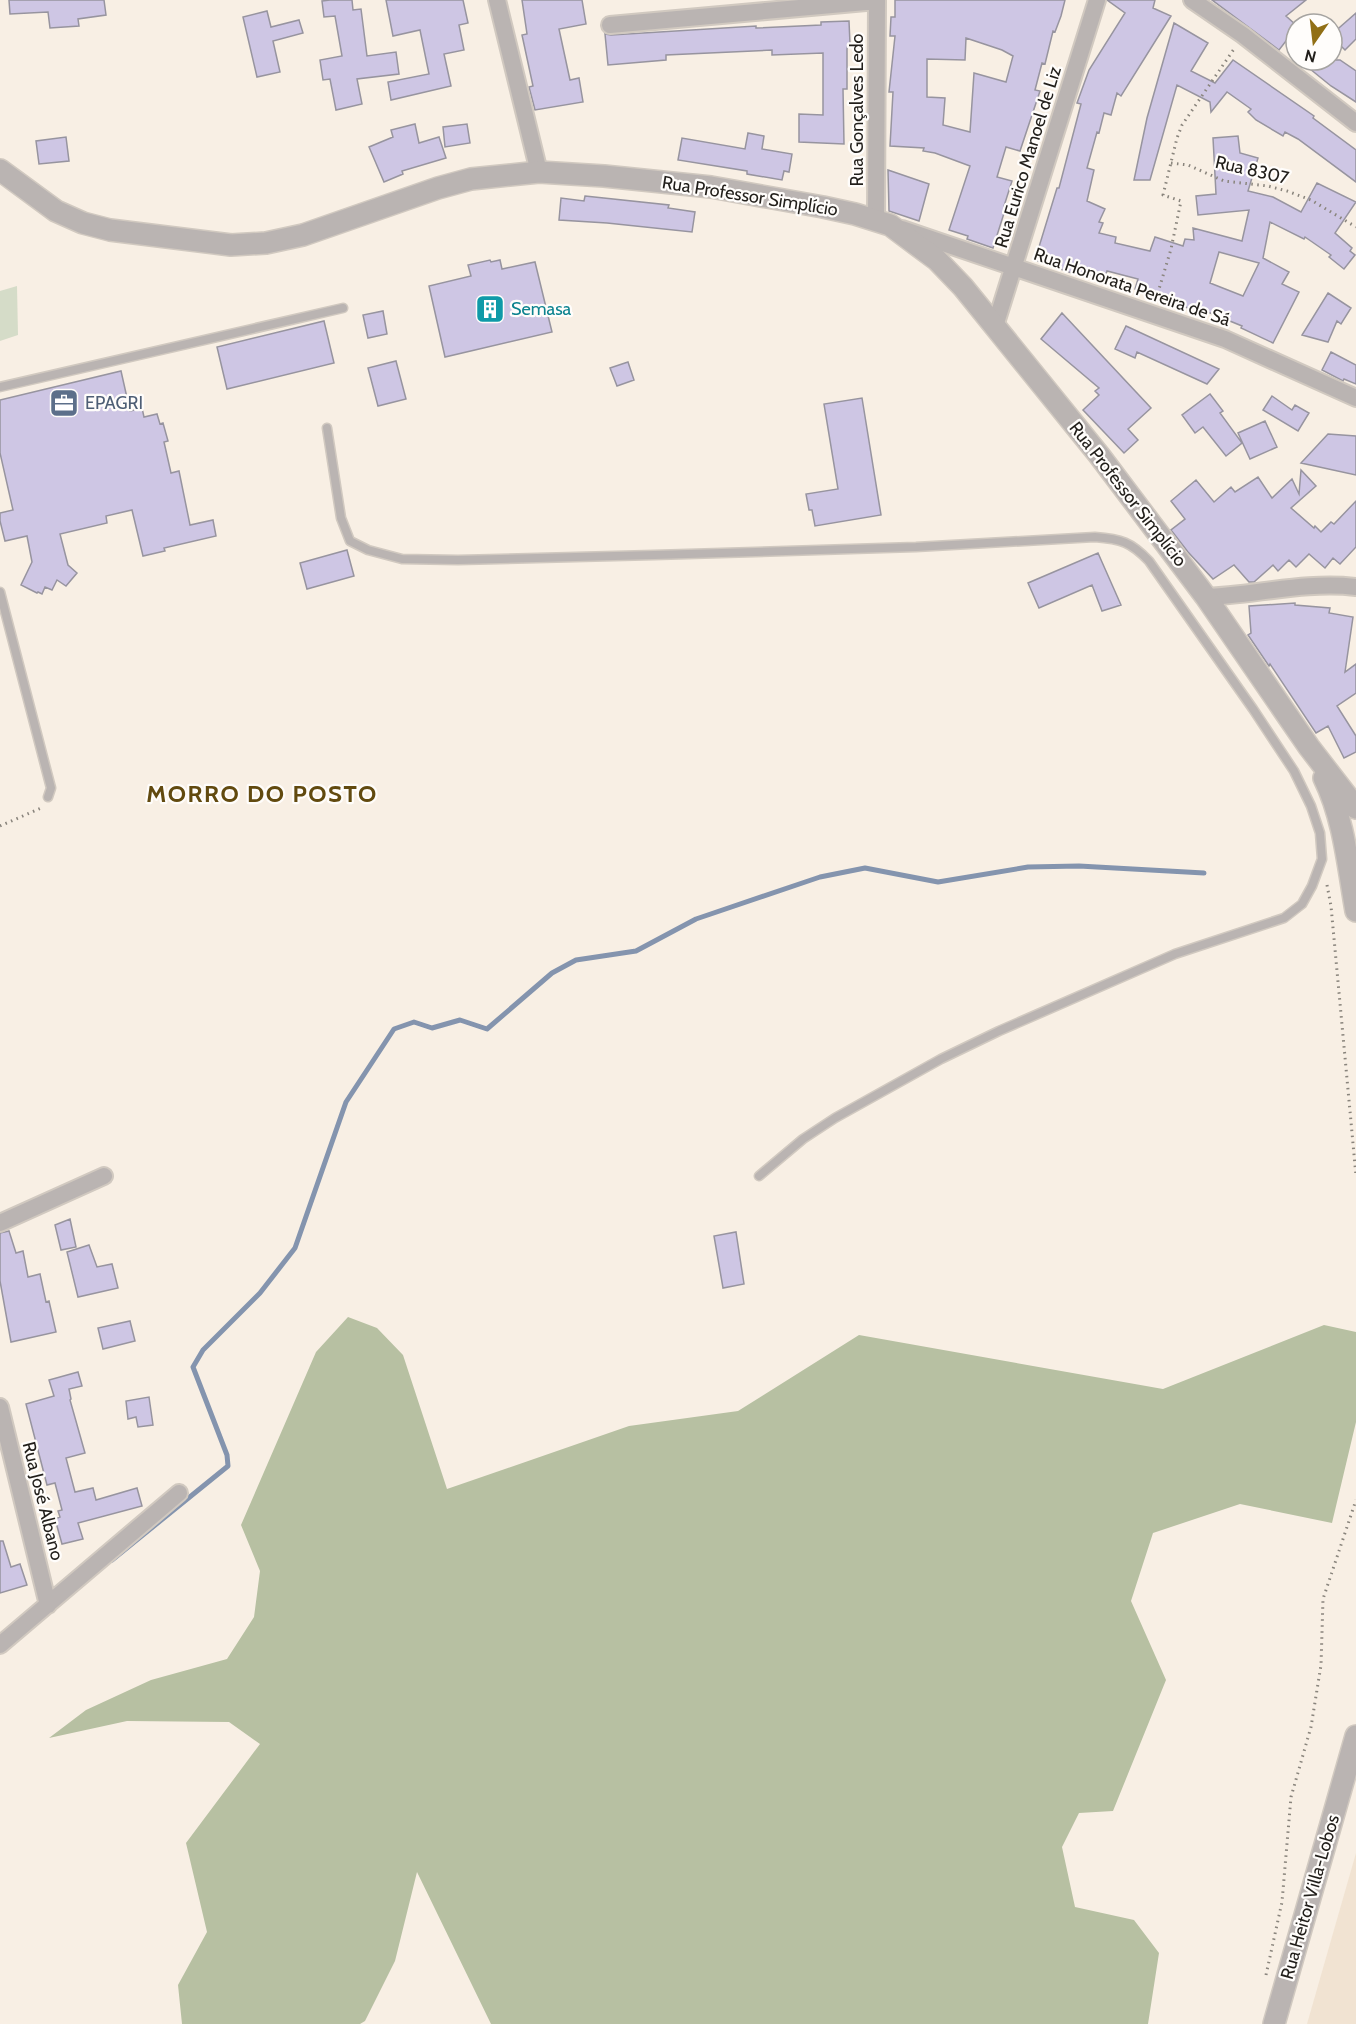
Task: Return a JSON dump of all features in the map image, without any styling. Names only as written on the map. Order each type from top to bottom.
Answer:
[{"type":"street","points":[[497,0],[539,172]]},
{"type":"street","name":"Rua Eurico Manoel de Liz","points":[[995,326],[1098,0]]},
{"type":"street","points":[[1192,0],[1243,35],[1356,123]]},
{"type":"street","points":[[610,25],[877,1]]},
{"type":"street","name":"Rua Gonçalves Ledo","points":[[877,1],[883,223]]},
{"type":"street","name":"Rua Professor Simplício","points":[[0,170],[56,211],[83,223],[110,230],[231,245],[266,243],[303,235],[438,188],[471,179],[539,172],[711,187],[772,196],[855,214],[883,223],[938,260],[995,326],[1142,511],[1206,597],[1309,747],[1356,808]]},
{"type":"street","name":"Rua Honorata Pereira de Sá","points":[[883,223],[1014,266],[1252,350],[1356,398]]},
{"type":"street","points":[[1206,597],[1327,585],[1356,587]]},
{"type":"street","name":"Rua Professor Simplício","points":[[1309,747],[1336,808],[1356,911]]},
{"type":"street","points":[[0,1223],[104,1176]]},
{"type":"street","name":"Rua José Albano","points":[[0,1407],[48,1605]]},
{"type":"street","points":[[0,1646],[179,1493]]},
{"type":"street","name":"Rua Heitor Villa-Lobos","points":[[1274,2024],[1346,1783],[1356,1736]]},
{"type":"lane","points":[[0,387],[343,308]]},
{"type":"lane","points":[[327,428],[341,519],[351,541],[368,550],[402,559],[458,560],[666,555],[1026,542],[1095,537],[1118,539],[1136,547],[1156,570],[1294,771],[1311,806],[1320,832],[1322,859],[1312,886],[1302,904],[1284,918],[1175,954],[999,1031],[941,1059],[835,1118],[803,1139],[759,1176]]},
{"type":"lane","points":[[0,592],[51,788],[48,797]]},
{"type":"path","points":[[1151,314],[1180,211],[1181,201],[1163,195],[1182,125],[1243,35]]},
{"type":"path","name":"Rua 8307","points":[[1172,163],[1188,165],[1224,181],[1268,186],[1287,191],[1311,200],[1356,227]]},
{"type":"path","points":[[0,826],[44,807],[48,797]]},
{"type":"path","points":[[1322,859],[1331,906],[1356,1176]]},
{"type":"path","points":[[1265,1980],[1282,1902],[1291,1797],[1311,1727],[1321,1665],[1323,1599],[1356,1500]]},
{"type":"shaded area","points":[[1356,1853],[1356,2024],[1307,2024]]},
{"type":"green space","points":[[17,286],[18,335],[0,341],[0,291]]},
{"type":"green space","points":[[348,1317],[377,1328],[403,1355],[447,1489],[629,1426],[738,1411],[859,1335],[1163,1389],[1324,1325],[1356,1332],[1356,1422],[1332,1523],[1240,1504],[1153,1533],[1131,1601],[1166,1680],[1113,1811],[1079,1813],[1062,1847],[1075,1907],[1134,1920],[1159,1953],[1148,2024],[491,2024],[417,1872],[395,1961],[365,2021],[360,2024],[182,2024],[178,1985],[207,1932],[186,1843],[260,1744],[229,1722],[127,1721],[49,1738],[86,1710],[151,1680],[227,1659],[254,1617],[260,1571],[241,1525],[316,1352]]},
{"type":"building","points":[[9,0],[104,0],[106,15],[78,19],[79,26],[50,28],[48,12],[10,14]]},
{"type":"building","points":[[352,0],[353,10],[361,9],[367,56],[396,52],[399,74],[357,79],[362,104],[336,110],[330,79],[323,80],[320,60],[342,56],[335,16],[324,17],[322,1]]},
{"type":"building","points":[[386,0],[463,0],[468,23],[459,25],[464,50],[444,54],[451,86],[391,100],[388,82],[429,74],[420,30],[393,36]]},
{"type":"building","points":[[522,0],[582,0],[586,24],[559,29],[570,80],[579,78],[583,102],[535,110],[529,87],[533,86],[522,35],[527,34]]},
{"type":"building","points":[[895,0],[1065,0],[1055,32],[1053,31],[1045,64],[1042,63],[1035,90],[1040,91],[1020,151],[1006,147],[997,177],[1012,181],[993,248],[949,230],[970,166],[923,151],[924,148],[890,146],[893,92],[889,92],[895,36],[890,36],[891,17],[895,17]],"holes":[[[966,38],[1013,56],[1006,82],[974,73],[970,132],[943,125],[945,98],[927,97],[927,59],[965,60]]]},
{"type":"building","points":[[1107,0],[1155,0],[1153,8],[1171,16],[1121,96],[1117,93],[1111,115],[1104,113],[1099,133],[1097,132],[1087,168],[1094,170],[1087,201],[1105,209],[1099,222],[1103,223],[1099,233],[1116,237],[1115,243],[1150,251],[1155,237],[1183,246],[1185,239],[1194,240],[1193,228],[1242,241],[1249,210],[1198,215],[1196,196],[1216,194],[1213,138],[1238,136],[1240,153],[1258,158],[1248,191],[1273,197],[1301,212],[1317,183],[1356,202],[1335,233],[1352,248],[1350,251],[1355,255],[1344,269],[1329,257],[1331,255],[1305,237],[1304,239],[1270,222],[1263,258],[1289,272],[1282,284],[1299,292],[1273,343],[1241,328],[1242,326],[1193,306],[1191,309],[1135,289],[1138,279],[1107,271],[1104,280],[1084,273],[1083,277],[1035,260],[1057,188],[1059,188],[1081,104],[1077,103],[1089,70],[1125,13]],"holes":[[[1219,252],[1259,263],[1243,296],[1210,283]]]},
{"type":"building","points":[[1212,0],[1306,0],[1291,12],[1284,12],[1284,44],[1279,50]]},
{"type":"building","points":[[267,11],[271,27],[299,20],[303,33],[273,41],[280,72],[257,77],[243,17]]},
{"type":"building","points":[[1356,13],[1356,39],[1345,50],[1344,49],[1344,24]]},
{"type":"building","points":[[849,21],[847,89],[843,89],[844,144],[799,142],[799,114],[823,115],[823,53],[772,55],[772,50],[666,55],[666,60],[608,65],[605,34],[821,25],[821,22]]},
{"type":"building","points":[[1174,23],[1208,43],[1191,71],[1215,83],[1233,60],[1314,116],[1313,118],[1356,150],[1356,182],[1298,139],[1285,132],[1283,136],[1256,120],[1248,112],[1251,109],[1227,92],[1211,112],[1210,102],[1177,85],[1150,180],[1134,180],[1147,118]]},
{"type":"building","points":[[1344,63],[1356,71],[1356,102],[1314,72],[1344,72]]},
{"type":"building","points":[[415,124],[419,143],[439,137],[446,158],[402,171],[403,174],[384,182],[369,147],[393,137],[391,130]]},
{"type":"building","points":[[467,124],[470,143],[445,147],[443,127]]},
{"type":"building","points":[[748,133],[764,136],[762,149],[792,154],[789,172],[784,171],[782,180],[747,174],[747,171],[678,160],[682,138],[745,149]]},
{"type":"building","points":[[66,137],[69,161],[39,164],[36,141]]},
{"type":"building","points":[[888,170],[929,184],[919,221],[889,211]]},
{"type":"building","points":[[585,196],[669,205],[668,208],[695,212],[692,232],[559,220],[561,198],[584,201]]},
{"type":"building","name":"Semasa","points":[[490,260],[491,262],[500,260],[502,269],[535,262],[552,332],[445,357],[429,286],[471,276],[468,265]]},
{"type":"building","points":[[1328,293],[1351,308],[1341,324],[1337,321],[1328,342],[1302,335]]},
{"type":"building","points":[[383,311],[387,334],[368,338],[363,315]]},
{"type":"building","points":[[1062,313],[1151,408],[1128,429],[1138,440],[1124,453],[1083,410],[1099,395],[1095,391],[1099,388],[1041,339]]},
{"type":"building","points":[[324,321],[334,363],[227,389],[217,347]]},
{"type":"building","points":[[1126,326],[1219,369],[1207,384],[1137,352],[1135,358],[1115,349]]},
{"type":"building","points":[[1331,352],[1356,365],[1356,384],[1344,379],[1343,381],[1322,370]]},
{"type":"building","points":[[396,361],[406,399],[378,406],[368,368]]},
{"type":"building","points":[[628,362],[634,380],[617,386],[610,368]]},
{"type":"building","points":[[121,371],[130,411],[142,408],[144,417],[157,414],[160,424],[163,423],[168,441],[164,442],[171,473],[179,471],[190,525],[213,520],[216,536],[164,548],[165,551],[143,556],[132,510],[106,516],[107,523],[60,534],[68,565],[77,573],[66,586],[57,580],[52,590],[45,587],[42,594],[37,593],[21,585],[32,562],[27,536],[5,541],[0,521],[0,513],[13,510],[0,453],[0,400]]},
{"type":"building","points":[[1210,394],[1223,411],[1220,413],[1242,443],[1226,456],[1203,427],[1195,433],[1182,415]]},
{"type":"building","points":[[1272,396],[1292,410],[1295,405],[1309,413],[1298,431],[1263,410]]},
{"type":"building","points":[[862,398],[881,515],[815,526],[806,494],[838,489],[824,404]]},
{"type":"building","points":[[1265,421],[1277,447],[1250,459],[1238,433]]},
{"type":"building","points":[[1328,434],[1356,436],[1356,475],[1301,463]]},
{"type":"building","points":[[1301,470],[1316,486],[1291,508],[1321,532],[1331,522],[1334,524],[1356,501],[1356,547],[1340,564],[1333,558],[1325,568],[1309,554],[1296,567],[1289,560],[1278,571],[1273,565],[1254,582],[1249,582],[1234,565],[1213,579],[1171,530],[1185,519],[1171,501],[1196,480],[1214,502],[1231,487],[1235,492],[1258,477],[1272,498],[1292,479],[1299,494]]},
{"type":"building","points":[[347,550],[354,576],[307,589],[300,563]]},
{"type":"building","points":[[1098,553],[1121,605],[1102,611],[1092,585],[1039,608],[1028,583]]},
{"type":"building","points":[[1295,603],[1295,605],[1330,608],[1329,613],[1353,617],[1345,672],[1356,664],[1356,693],[1337,706],[1356,736],[1356,752],[1344,758],[1328,726],[1316,733],[1248,635],[1251,633],[1249,606]]},
{"type":"building","points":[[70,1219],[76,1247],[61,1250],[55,1225]]},
{"type":"building","points":[[9,1231],[16,1253],[23,1251],[28,1277],[40,1274],[56,1332],[11,1342],[0,1281],[0,1233]]},
{"type":"building","points":[[736,1232],[744,1284],[723,1288],[714,1236]]},
{"type":"building","points":[[89,1245],[97,1267],[112,1264],[118,1288],[78,1297],[67,1252]]},
{"type":"building","points":[[130,1321],[135,1341],[103,1349],[98,1328]]},
{"type":"building","points":[[78,1372],[82,1386],[69,1389],[85,1453],[66,1458],[75,1492],[93,1488],[96,1500],[137,1488],[142,1506],[78,1523],[83,1539],[62,1544],[55,1519],[60,1517],[58,1511],[62,1510],[55,1483],[47,1485],[26,1404],[54,1396],[49,1380]]},
{"type":"building","points":[[149,1397],[153,1425],[138,1427],[136,1417],[128,1419],[126,1401]]},
{"type":"building","points":[[0,1541],[3,1541],[11,1567],[20,1564],[27,1585],[0,1593]]},
{"type":"waterway","points":[[112,1560],[228,1466],[227,1455],[193,1367],[203,1350],[260,1293],[295,1248],[346,1102],[394,1029],[414,1022],[432,1028],[460,1020],[487,1029],[552,973],[576,960],[636,951],[696,919],[820,877],[865,868],[938,882],[1028,867],[1079,866],[1204,873]]},
{"type":"place","name":"Semasa","points":[[490,309]]},
{"type":"place","name":"EPAGRI","points":[[64,403]]},
{"type":"district","name":"MORRO DO POSTO","points":[[262,794]]}]
